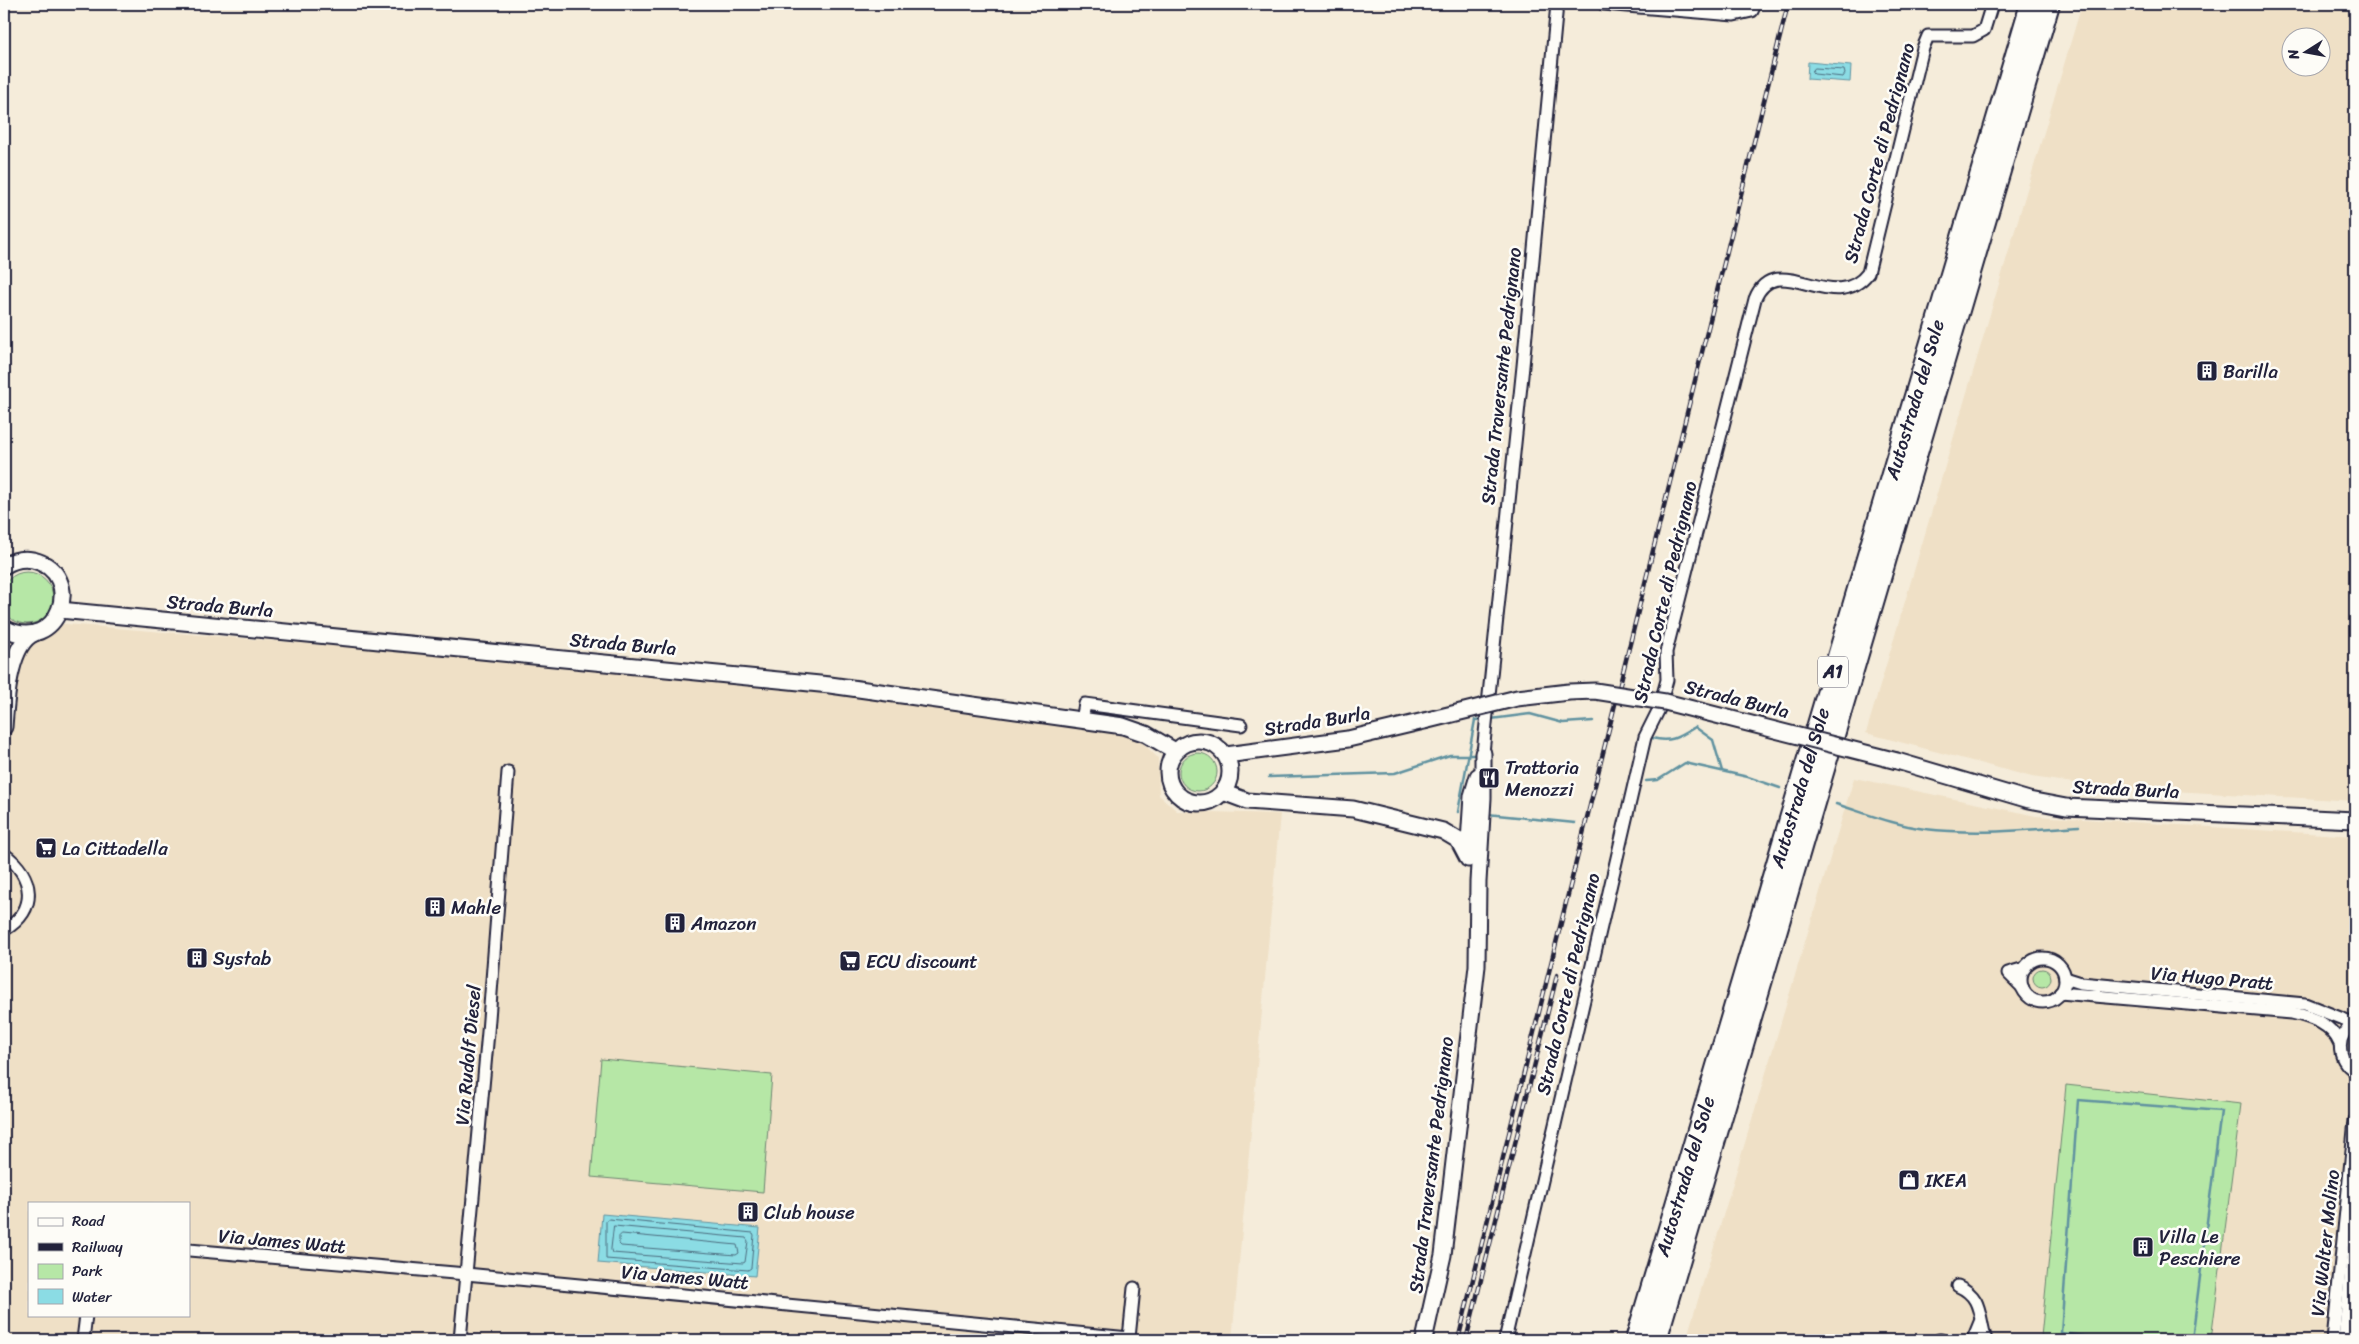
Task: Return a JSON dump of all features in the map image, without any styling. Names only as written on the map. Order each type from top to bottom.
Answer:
[{"type":"highway","name":"Autostrada del Sole","points":[[1636,1340],[2031,4]]},
{"type":"highway","name":"Autostrada del Sole","points":[[1656,1340],[2050,4]]},
{"type":"main road","points":[[4,566],[16,560],[28,559],[39,562],[57,576],[63,599],[55,620],[46,628],[25,638],[17,655],[9,682],[4,727]]},
{"type":"main road","name":"Strada Burla","points":[[60,610],[830,685],[1123,726],[1146,734],[1175,751]]},
{"type":"main road","points":[[4,628],[24,635],[36,633]]},
{"type":"main road","name":"Strada Burla","points":[[1226,755],[1348,739],[1517,698],[1596,691],[1665,702],[1897,761],[2029,800],[2066,807],[2355,820]]},
{"type":"main road","points":[[1201,740],[1215,745],[1226,755],[1230,774],[1223,792],[1215,799],[1206,803],[1195,803],[1181,798],[1171,787],[1168,780],[1168,765],[1175,751],[1187,743],[1201,740]]},
{"type":"main road","name":"Strada Traversante Pedrignano","points":[[1472,994],[1468,859],[1463,838],[1471,812],[1472,796],[1483,753]]},
{"type":"main road","name":"Strada Traversante Pedrignano","points":[[1424,1340],[1443,1256],[1472,994],[1477,966],[1483,753]]},
{"type":"main road","points":[[1223,792],[1247,801],[1353,809],[1443,831],[1458,831],[1463,838],[1480,825]]},
{"type":"main road","points":[[1443,831],[1461,825],[1471,812]]},
{"type":"main road","name":"Strada Traversante Pedrignano","points":[[1463,838],[1474,851],[1472,890],[1477,924]]},
{"type":"street","name":"Strada Traversante Pedrignano","points":[[1483,753],[1523,366],[1556,4]]},
{"type":"street","points":[[1603,4],[1734,15],[1752,11],[1754,4]]},
{"type":"street","name":"Strada Corte di Pedrignano","points":[[1505,1340],[1629,803],[1645,737],[1658,709],[1667,680],[1666,652],[1755,299],[1759,289],[1769,282],[1780,278],[1835,290],[1847,289],[1860,283],[1868,273],[1923,48],[1928,36],[1973,36],[1984,30],[1992,4]]},
{"type":"street","points":[[1082,720],[1085,704],[1241,725]]},
{"type":"street","name":"Via Rudolf Diesel","points":[[460,1340],[488,1032],[508,772]]},
{"type":"street","points":[[4,855],[21,870],[27,881],[28,893],[26,906],[20,917],[4,930]]},
{"type":"street","points":[[2037,959],[2050,959],[2060,967],[2065,978],[2060,993],[2051,1000],[2040,1001],[2029,996],[2023,988],[2022,981],[2025,968],[2037,959]]},
{"type":"street","name":"Via Hugo Pratt","points":[[2065,978],[2081,983],[2305,1004],[2354,1022]]},
{"type":"street","name":"Via Hugo Pratt","points":[[2060,993],[2303,1015],[2326,1026],[2333,1032],[2340,1044],[2344,1062],[2355,1072]]},
{"type":"street","points":[[2340,1044],[2342,1035],[2354,1022]]},
{"type":"street","name":"Via Walter Molino","points":[[2333,1340],[2355,1120]]},
{"type":"street","name":"Via Walter Molino","points":[[2344,1340],[2355,1226]]},
{"type":"street","name":"Via James Watt","points":[[190,1250],[466,1274],[1128,1338],[1134,1288]]},
{"type":"street","points":[[1958,1286],[1970,1291],[1977,1301],[1985,1340],[1972,1340],[1980,1322]]},
{"type":"street","points":[[84,1340],[86,1316]]},
{"type":"shaded area","name":"Barilla","points":[[2082,4],[2355,4],[2355,801],[2101,787],[2032,777],[1866,733]]},
{"type":"shaded area","points":[[4,619],[374,649],[780,687],[1121,733],[1144,744],[1158,758],[1159,795],[1177,811],[1280,814],[1232,1340],[4,1340]]},
{"type":"shaded area","points":[[1854,778],[2036,816],[2355,836],[2355,1340],[1686,1340]]},
{"type":"green space","points":[[22,572],[32,572],[46,579],[53,593],[53,603],[46,617],[32,624],[22,624],[12,620],[5,613],[1,603],[1,593],[5,583],[12,576]]},
{"type":"green space","points":[[1198,753],[1211,759],[1217,772],[1211,785],[1198,791],[1185,785],[1179,772],[1185,759]]},
{"type":"green space","points":[[2042,969],[2050,974],[2051,978],[2046,986],[2042,987],[2034,982],[2033,978],[2038,970]]},
{"type":"green space","points":[[601,1059],[772,1075],[763,1192],[591,1177]]},
{"type":"green space","points":[[2066,1085],[2241,1104],[2211,1340],[2052,1340],[2041,1337]]},
{"type":"water","points":[[1808,62],[1851,66],[1850,82],[1807,79]]},
{"type":"water","points":[[602,1214],[760,1228],[755,1276],[598,1263]]},
{"type":"waterway","points":[[1491,719],[1530,714],[1563,723],[1593,721]]},
{"type":"waterway","points":[[1458,812],[1475,720],[1483,719]]},
{"type":"waterway","points":[[1652,738],[1664,740],[1675,738],[1695,727],[1713,740],[1722,771]]},
{"type":"waterway","points":[[1269,777],[1395,773],[1450,755],[1477,755]]},
{"type":"waterway","points":[[1646,781],[1658,780],[1685,763],[1748,777],[1780,788]]},
{"type":"waterway","points":[[1836,804],[1902,825],[1944,831],[2002,831],[2079,826]]},
{"type":"waterway","points":[[1487,814],[1575,823]]},
{"type":"waterway","points":[[2111,1340],[2061,1333],[2078,1100],[2221,1111],[2192,1340]]},
{"type":"railway","points":[[1458,1340],[1788,4]]},
{"type":"railway","points":[[1466,1340],[1557,975]]},
{"type":"place","name":"Barilla","points":[[2207,371]]},
{"type":"place","name":"Trattoria Menozzi","points":[[1489,778]]},
{"type":"place","name":"La Cittadella","points":[[46,848]]},
{"type":"place","name":"Mahle","points":[[435,907]]},
{"type":"place","name":"Amazon","points":[[675,923]]},
{"type":"place","name":"Systab","points":[[197,958]]},
{"type":"place","name":"ECU discount","points":[[850,961]]},
{"type":"place","name":"IKEA","points":[[1909,1180]]},
{"type":"place","name":"Club house","points":[[748,1212]]},
{"type":"place","name":"Villa Le Peschiere","points":[[2143,1247]]}]
